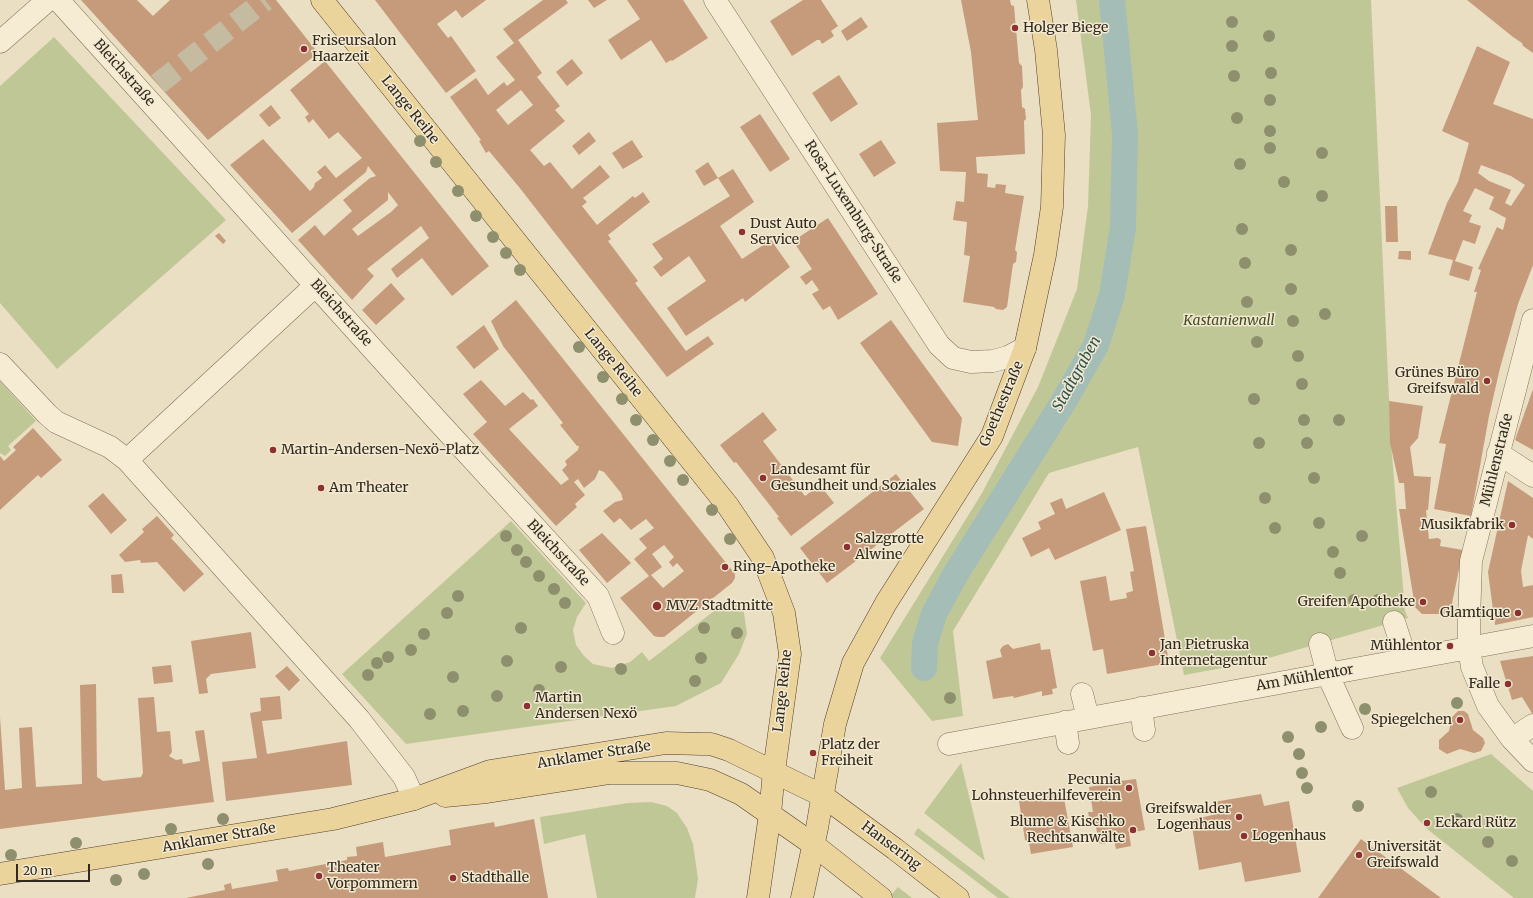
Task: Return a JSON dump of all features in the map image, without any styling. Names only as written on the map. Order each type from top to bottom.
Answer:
[{"type":"main road","name":"Lange Reihe","points":[[322,0],[728,506],[763,558],[784,613],[790,654],[758,898]]},
{"type":"main road","name":"Goethestraße","points":[[802,898],[814,845],[835,724],[853,663],[886,604],[992,436],[1025,348],[1044,260],[1052,207],[1054,135],[1046,50],[1038,0]]},
{"type":"main road","name":"Anklamer Straße","points":[[0,874],[332,819],[414,799],[490,771],[666,743],[711,744],[823,796]]},
{"type":"main road","name":"Anklamer Straße","points":[[414,799],[487,792],[610,773],[677,773],[715,782],[741,794],[814,845]]},
{"type":"main road","name":"Hansering","points":[[823,796],[958,898]]},
{"type":"main road","points":[[814,845],[881,898]]},
{"type":"street","points":[[0,42],[48,0]]},
{"type":"street","name":"Bleichstraße","points":[[58,0],[439,423],[598,596],[613,633]]},
{"type":"street","name":"Rosa-Luxemburg-Straße","points":[[715,0],[939,345],[953,358],[971,362],[993,361],[1025,348]]},
{"type":"street","points":[[127,460],[316,285]]},
{"type":"street","name":"Mühlenstraße","points":[[1533,320],[1471,561],[1468,620],[1469,648],[1472,667],[1488,706],[1512,739],[1533,761]]},
{"type":"street","points":[[0,364],[56,422],[110,447],[127,460],[359,719],[404,777],[414,799]]},
{"type":"street","points":[[1498,453],[1533,476]]},
{"type":"street","points":[[1394,622],[1406,659]]},
{"type":"street","name":"Am Mühlentor","points":[[949,744],[1067,733],[1088,718],[1328,675],[1533,636]]},
{"type":"street","points":[[1320,644],[1328,675],[1352,728]]},
{"type":"street","points":[[1082,694],[1088,718]]},
{"type":"street","points":[[1141,708],[1144,730]]},
{"type":"street","points":[[1512,739],[1533,725]]},
{"type":"green space","name":"Kastanienwall","points":[[1076,0],[1371,0],[1391,443],[1405,611],[1408,618],[1255,662],[1184,675],[1138,447],[1049,473],[953,631],[963,716],[932,721],[880,658],[982,493],[1038,387],[1077,289],[1088,206],[1091,115]]},
{"type":"green space","points":[[54,37],[226,220],[57,369],[0,303],[0,86]]},
{"type":"green space","points":[[0,381],[36,421],[8,446],[11,450],[5,456],[0,453]]},
{"type":"green space","points":[[511,521],[586,603],[577,617],[573,630],[576,645],[584,656],[593,664],[612,668],[630,662],[642,652],[649,661],[727,601],[743,606],[747,634],[739,654],[721,683],[676,706],[406,744],[342,674]]},
{"type":"green space","points":[[1491,754],[1533,791],[1533,898],[1514,898],[1426,828],[1408,808],[1397,788]]},
{"type":"green space","points":[[961,763],[985,861],[924,813]]},
{"type":"green space","points":[[651,802],[667,806],[677,813],[687,828],[693,844],[698,879],[695,898],[597,898],[585,834],[544,844],[540,817],[628,803]]},
{"type":"green space","points":[[918,828],[1010,898],[998,898],[914,834]]},
{"type":"green space","points":[[898,887],[912,898],[894,898],[891,895]]},
{"type":"building","points":[[81,0],[137,0],[153,16],[170,0],[276,0],[318,53],[208,140]]},
{"type":"building","points":[[375,0],[486,0],[462,18],[456,10],[437,24],[448,38],[451,36],[476,71],[446,93]]},
{"type":"building","points":[[543,0],[566,0],[568,3],[518,40],[542,73],[537,77],[560,106],[555,110],[565,121],[530,150],[544,166],[550,162],[572,189],[600,165],[610,177],[583,198],[587,202],[582,206],[597,225],[633,196],[635,198],[643,192],[650,202],[608,235],[611,239],[608,241],[638,281],[635,283],[686,351],[708,336],[714,344],[667,377],[519,187],[489,151],[486,153],[479,141],[481,140],[450,97],[476,78],[488,95],[504,82],[507,86],[515,80],[496,57],[514,43],[503,29]],"holes":[[[521,90],[533,105],[508,125],[496,110]]]},
{"type":"building","points":[[588,0],[607,0],[594,8]]},
{"type":"building","points":[[627,0],[683,0],[708,38],[672,61],[671,60],[666,63],[651,40],[621,60],[608,40],[640,19]]},
{"type":"building","points":[[803,0],[821,0],[838,26],[831,31],[834,36],[822,44],[820,40],[817,40],[792,56],[770,21]]},
{"type":"building","points":[[961,0],[1010,0],[1011,5],[1014,6],[1019,63],[1022,66],[1022,107],[1025,109],[1026,119],[1024,121],[1025,154],[976,157],[977,173],[988,174],[987,187],[995,188],[996,184],[1006,185],[1005,193],[1024,196],[1015,250],[1017,252],[1016,262],[1013,264],[1007,307],[1003,310],[963,302],[970,256],[964,255],[967,222],[953,220],[956,201],[964,202],[966,172],[940,171],[937,123],[978,120],[971,52]]},
{"type":"building","points":[[1467,0],[1533,0],[1533,53],[1523,46],[1522,43]]},
{"type":"building","points":[[861,17],[868,27],[847,41],[841,31]]},
{"type":"building","points":[[1477,46],[1510,62],[1493,104],[1533,119],[1533,265],[1518,304],[1500,368],[1489,416],[1471,516],[1434,509],[1446,444],[1439,443],[1477,292],[1474,292],[1481,270],[1478,269],[1497,227],[1503,230],[1506,218],[1489,209],[1494,197],[1475,188],[1463,211],[1472,215],[1469,222],[1481,226],[1475,244],[1463,240],[1455,261],[1473,267],[1469,281],[1449,275],[1453,260],[1428,254],[1447,203],[1458,182],[1469,143],[1442,131]],"holes":[[[1481,165],[1511,176],[1525,185],[1511,206],[1505,203],[1511,190],[1489,181],[1478,173]]]},
{"type":"building","points":[[572,59],[583,73],[567,86],[556,72]]},
{"type":"building","points":[[325,61],[489,266],[452,296],[422,258],[397,278],[391,269],[429,238],[421,226],[367,269],[374,276],[352,300],[298,240],[315,225],[324,236],[352,211],[343,200],[370,178],[376,176],[368,166],[366,172],[292,233],[230,165],[263,139],[310,191],[314,187],[315,183],[322,178],[317,172],[325,165],[336,178],[362,158],[338,132],[329,139],[313,119],[309,123],[305,117],[309,114],[290,90]],"holes":[[[388,192],[398,205],[391,212],[358,236],[352,229],[388,200]]]},
{"type":"building","points":[[839,75],[858,104],[831,122],[812,93]]},
{"type":"building","points":[[271,105],[281,118],[269,127],[259,115]]},
{"type":"building","points":[[760,114],[790,159],[770,172],[740,127]]},
{"type":"building","points":[[589,132],[596,141],[579,155],[572,146]]},
{"type":"building","points":[[632,140],[643,157],[623,169],[612,153]]},
{"type":"building","points":[[881,140],[896,163],[874,177],[859,154]]},
{"type":"building","points":[[708,162],[718,178],[704,186],[695,171]]},
{"type":"building","points":[[733,169],[754,202],[720,226],[742,259],[771,240],[790,267],[745,302],[743,298],[686,336],[667,308],[706,281],[689,256],[661,277],[653,267],[663,259],[652,244],[730,196],[718,178]]},
{"type":"building","points":[[1385,206],[1397,206],[1398,242],[1386,242]]},
{"type":"building","points":[[828,218],[878,294],[838,320],[830,306],[823,310],[812,294],[819,290],[812,280],[806,285],[800,277],[812,269],[793,241]]},
{"type":"building","points":[[219,233],[226,241],[223,244],[215,236]]},
{"type":"building","points":[[1399,251],[1411,251],[1411,260],[1398,259]]},
{"type":"building","points":[[391,283],[405,299],[376,325],[362,310]]},
{"type":"building","points":[[516,300],[735,574],[735,578],[732,583],[664,637],[654,636],[620,598],[649,576],[634,559],[647,548],[639,539],[654,528],[646,519],[631,530],[620,518],[614,523],[603,511],[615,502],[623,500],[621,493],[604,472],[599,470],[595,479],[584,488],[578,479],[574,482],[585,495],[575,504],[577,507],[556,526],[473,434],[487,422],[463,394],[481,380],[505,406],[523,392],[531,400],[533,399],[538,406],[509,429],[561,485],[569,479],[562,470],[567,465],[565,461],[578,450],[579,446],[577,446],[560,425],[563,423],[503,346],[491,321]],"holes":[[[664,545],[674,557],[669,562],[673,567],[677,563],[684,571],[663,588],[651,575],[662,567],[652,554]]]},
{"type":"building","points":[[891,320],[962,418],[958,446],[932,442],[860,343]]},
{"type":"building","points":[[484,325],[499,349],[474,369],[456,347]]},
{"type":"building","points":[[1533,389],[1533,450],[1515,440]]},
{"type":"building","points":[[1389,401],[1423,406],[1418,438],[1410,447],[1414,476],[1431,477],[1428,510],[1426,510],[1429,539],[1438,538],[1441,540],[1440,546],[1463,550],[1451,608],[1444,614],[1422,614],[1415,607],[1399,509],[1406,509],[1404,483],[1399,483],[1390,443]]},
{"type":"building","points":[[763,412],[777,430],[763,441],[805,496],[820,485],[834,503],[791,536],[777,518],[779,517],[736,462],[734,463],[720,445]]},
{"type":"building","points":[[33,428],[62,460],[41,478],[38,475],[0,510],[0,456],[4,461],[16,450],[13,447]]},
{"type":"building","points":[[896,474],[924,509],[827,583],[800,548]]},
{"type":"building","points":[[1508,481],[1533,498],[1533,539],[1528,535],[1521,571],[1523,587],[1533,585],[1533,617],[1495,625],[1488,572]]},
{"type":"building","points":[[1104,492],[1121,530],[1055,560],[1049,548],[1031,557],[1022,538],[1041,529],[1038,522],[1055,514],[1050,503],[1062,498],[1066,509]]},
{"type":"building","points":[[103,493],[127,520],[111,534],[88,506]]},
{"type":"building","points":[[157,516],[174,535],[171,538],[204,574],[184,592],[157,562],[141,563],[140,560],[125,562],[119,555],[144,532],[142,529]]},
{"type":"building","points":[[1146,526],[1169,663],[1107,674],[1103,649],[1093,651],[1080,581],[1106,576],[1110,601],[1127,598],[1126,593],[1133,591],[1130,572],[1134,571],[1126,529]]},
{"type":"building","points":[[602,533],[631,563],[607,583],[579,550]]},
{"type":"building","points":[[122,574],[124,593],[112,593],[111,575]]},
{"type":"building","points":[[251,632],[256,668],[211,674],[206,679],[208,693],[199,694],[191,641]]},
{"type":"building","points":[[1040,643],[1041,650],[1050,649],[1057,688],[1052,689],[1053,694],[1042,696],[1042,691],[1014,698],[1013,696],[993,699],[986,661],[1002,657],[1000,650],[1003,646],[1008,644],[1013,649]]},
{"type":"building","points":[[1533,656],[1533,715],[1522,697],[1512,700],[1500,661]]},
{"type":"building","points":[[171,665],[173,682],[154,684],[152,667]]},
{"type":"building","points":[[287,666],[300,680],[289,691],[275,676]]},
{"type":"building","points":[[96,684],[97,777],[103,781],[141,777],[143,773],[138,698],[154,697],[157,732],[170,731],[172,752],[169,756],[176,760],[182,759],[183,764],[200,761],[195,731],[204,730],[214,802],[0,829],[0,717],[5,790],[22,788],[19,728],[32,727],[36,787],[82,784],[80,685]]},
{"type":"building","points":[[280,696],[282,719],[262,721],[267,754],[347,741],[352,785],[226,801],[222,762],[257,758],[250,713],[261,711],[260,698]]},
{"type":"building","points":[[1458,711],[1464,711],[1468,714],[1473,730],[1483,738],[1485,743],[1481,751],[1474,753],[1460,749],[1447,754],[1439,749],[1439,740],[1449,731],[1452,717]]},
{"type":"building","points":[[1111,776],[1118,777],[1120,781],[1136,779],[1145,830],[1129,833],[1131,846],[1116,849],[1113,836],[1109,837],[1105,844],[1099,843],[1095,822],[1090,823],[1088,812],[1093,812],[1089,787],[1106,784],[1107,779]]},
{"type":"building","points":[[1063,793],[1073,847],[1031,854],[1029,843],[1025,840],[1019,801],[1034,799],[1037,801],[1047,799],[1048,796]]},
{"type":"building","name":"Logenhaus","points":[[1261,794],[1264,806],[1289,801],[1301,872],[1245,882],[1241,862],[1199,870],[1191,820],[1217,814],[1214,802]]},
{"type":"building","name":"Stadthalle","points":[[534,819],[548,898],[186,898],[225,890],[224,885],[231,883],[232,889],[278,881],[276,870],[288,868],[289,871],[347,860],[347,857],[357,856],[356,847],[383,842],[385,857],[451,845],[449,830],[494,822],[495,827]]},
{"type":"building","points":[[1361,839],[1441,898],[1318,898]]},
{"type":"waterway","name":"Stadtgraben","points":[[924,668],[925,643],[934,614],[955,575],[1064,401],[1096,345],[1112,295],[1123,227],[1125,134],[1112,0]]},
{"type":"tunnel","points":[[158,84],[265,0]]},
{"type":"place","name":"Holger Biege","points":[[1015,28]]},
{"type":"place","name":"Friseursalon Haarzeit","points":[[304,49]]},
{"type":"place","name":"Dust Auto Service","points":[[742,232]]},
{"type":"place","name":"Grünes Büro Greifswald","points":[[1487,381]]},
{"type":"place","name":"Martin-Andersen-Nexö-Platz","points":[[273,450]]},
{"type":"place","name":"Landesamt für Gesundheit und Soziales","points":[[763,478]]},
{"type":"place","name":"Am Theater","points":[[321,488]]},
{"type":"place","name":"Musikfabrik","points":[[1512,525]]},
{"type":"place","name":"Salzgrotte Alwine","points":[[847,547]]},
{"type":"place","name":"Ring-Apotheke","points":[[725,567]]},
{"type":"place","name":"Greifen Apotheke","points":[[1423,602]]},
{"type":"place","name":"MVZ Stadtmitte","points":[[657,606]]},
{"type":"place","name":"Glamtique","points":[[1518,613]]},
{"type":"place","name":"Mühlentor","points":[[1450,646]]},
{"type":"place","name":"Jan Pietruska Internetagentur","points":[[1152,653]]},
{"type":"place","name":"Falle","points":[[1508,684]]},
{"type":"place","name":"Martin Andersen Nexö","points":[[527,706]]},
{"type":"place","name":"Spiegelchen","points":[[1460,720]]},
{"type":"place","name":"Platz der Freiheit","points":[[813,753]]},
{"type":"place","name":"Pecunia Lohnsteuerhilfeverein","points":[[1129,788]]},
{"type":"place","name":"Greifswalder Logenhaus","points":[[1239,817]]},
{"type":"place","name":"Eckard Rütz","points":[[1427,823]]},
{"type":"place","name":"Blume & Kischko Rechtsanwälte","points":[[1133,830]]},
{"type":"place","name":"Logenhaus","points":[[1244,836]]},
{"type":"place","name":"Universität Greifswald","points":[[1359,855]]},
{"type":"place","name":"Theater Vorpommern","points":[[319,876]]},
{"type":"place","name":"Stadthalle","points":[[453,878]]}]
